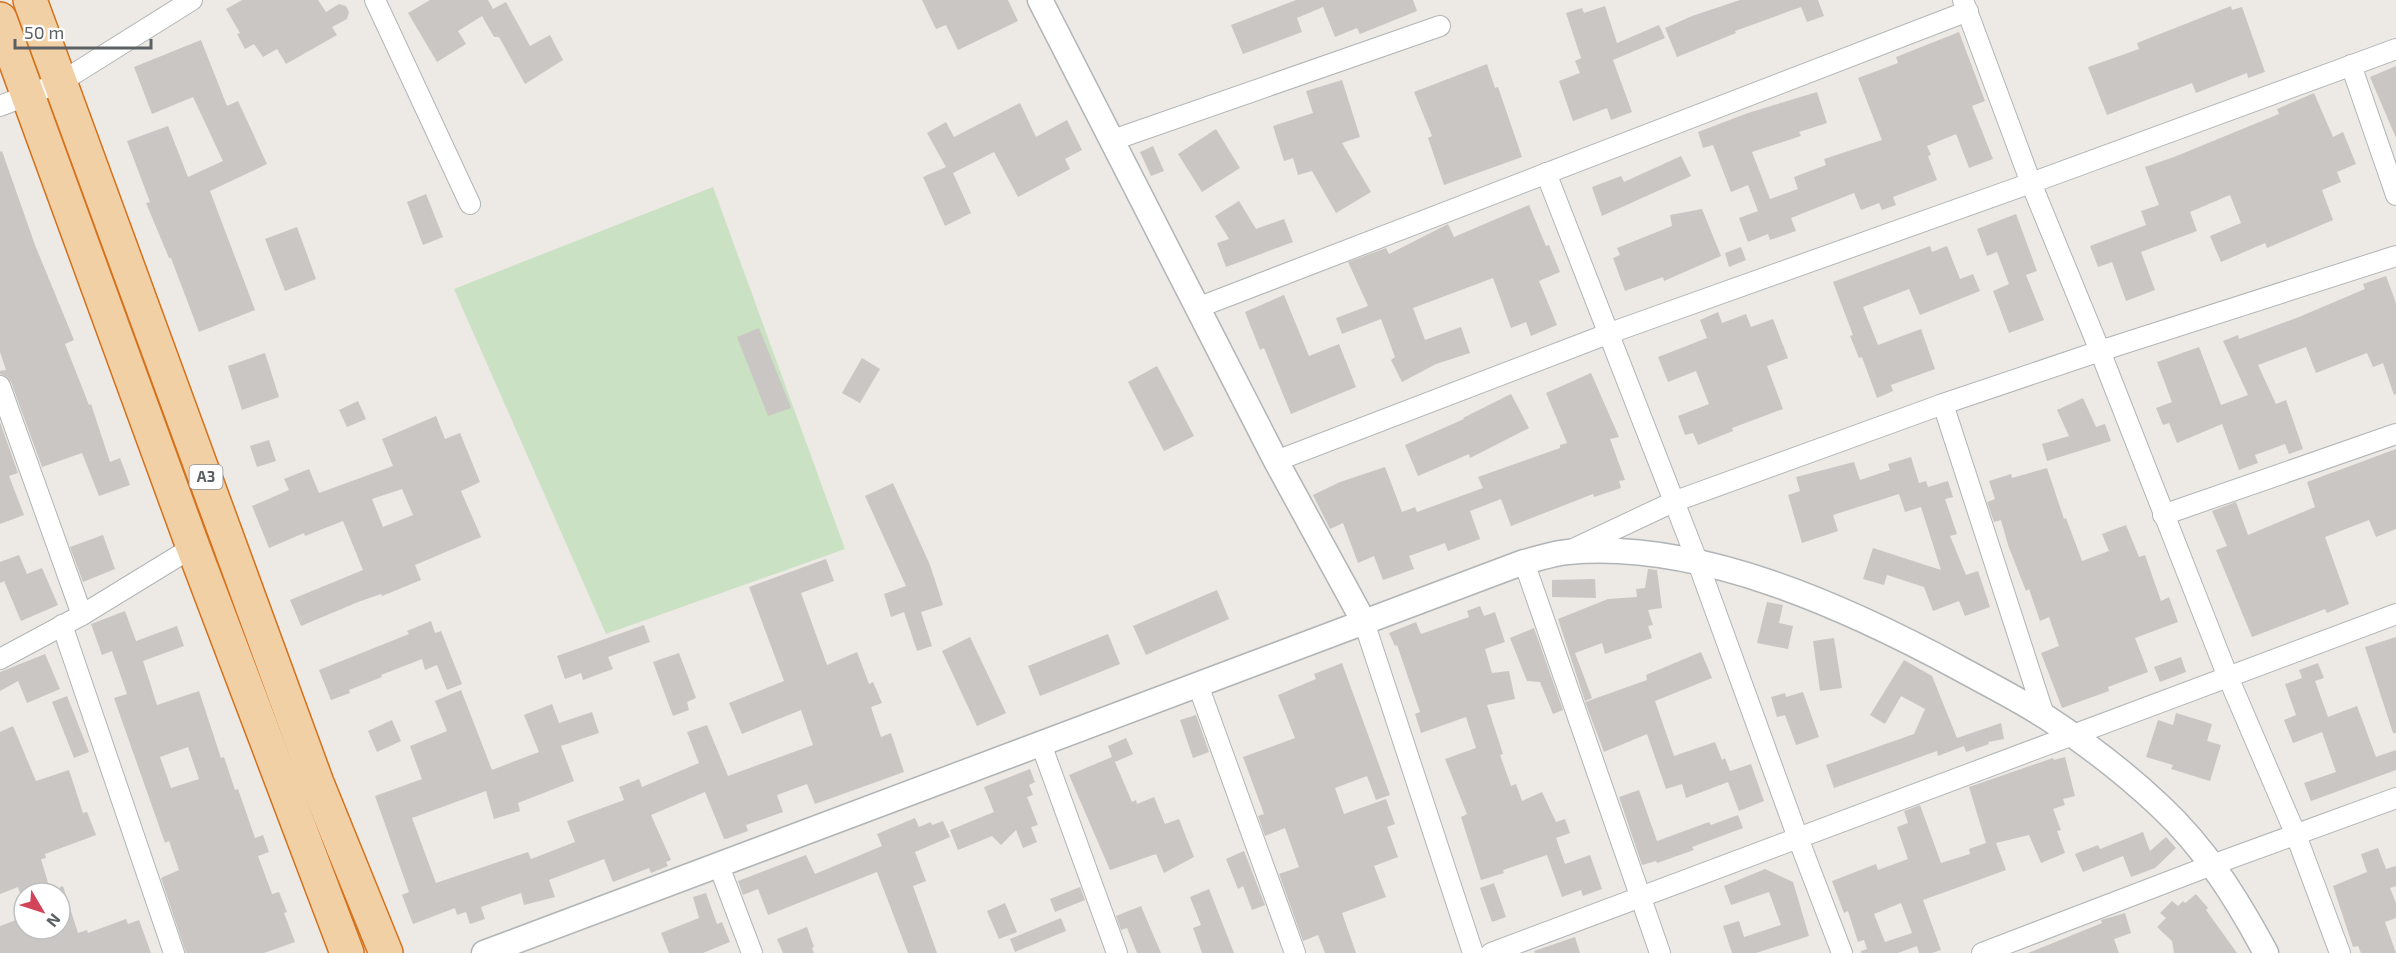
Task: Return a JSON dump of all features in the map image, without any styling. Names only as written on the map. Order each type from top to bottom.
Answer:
[{"type":"highway","name":"A3","points":[[30,0],[317,783],[386,953]]},
{"type":"highway","name":"A3","points":[[0,19],[14,100],[193,547],[347,953]]},
{"type":"highway","points":[[220,619],[253,605]]},
{"type":"street","points":[[14,100],[61,82],[192,0]]},
{"type":"street","points":[[375,0],[470,204]]},
{"type":"street","points":[[1040,0],[1276,461],[1364,622],[1473,953]]},
{"type":"street","points":[[1197,308],[1546,173],[1965,6],[2031,183],[2100,351],[2228,677],[2296,836],[2340,953]]},
{"type":"street","points":[[1113,140],[1440,26]]},
{"type":"street","points":[[1276,461],[1610,333],[2031,183],[2396,49]]},
{"type":"street","points":[[2351,64],[2396,195]]},
{"type":"street","points":[[1546,173],[1698,563],[1842,953]]},
{"type":"street","points":[[484,953],[1524,562],[1567,552],[1673,502],[1943,404],[2396,256]]},
{"type":"street","points":[[0,386],[82,615]]},
{"type":"street","points":[[1943,404],[2044,715]]},
{"type":"street","points":[[2163,514],[2396,434]]},
{"type":"street","points":[[0,658],[82,615],[193,547]]},
{"type":"street","points":[[1567,552],[1618,552],[1662,556],[1761,580],[1853,615],[1916,645],[2044,715],[2073,734],[2160,806],[2188,835],[2236,898],[2266,953]]},
{"type":"street","points":[[1524,562],[1660,953]]},
{"type":"street","points":[[1491,953],[2396,614]]},
{"type":"street","points":[[62,625],[174,953]]},
{"type":"street","points":[[1198,685],[1295,953]]},
{"type":"street","points":[[1041,744],[1117,953]]},
{"type":"street","points":[[1982,953],[2396,798]]},
{"type":"street","points":[[719,866],[752,953]]},
{"type":"green space","points":[[713,187],[845,549],[606,634],[454,289]]},
{"type":"building","points":[[242,0],[318,0],[326,12],[339,4],[346,6],[349,12],[347,19],[332,27],[337,35],[286,64],[277,49],[263,57],[254,44],[245,49],[237,34],[240,33],[226,9]]},
{"type":"building","points":[[430,0],[488,0],[493,9],[506,2],[530,46],[550,35],[563,60],[525,84],[499,37],[494,37],[482,16],[458,31],[466,44],[437,62],[408,13]]},
{"type":"building","points":[[922,0],[1008,0],[1018,21],[958,50],[946,25],[936,29]]},
{"type":"building","points":[[1296,0],[1413,0],[1417,11],[1360,34],[1357,28],[1335,37],[1323,7],[1297,18],[1302,32],[1243,54],[1231,25]]},
{"type":"building","points":[[1740,0],[1818,0],[1824,16],[1807,22],[1801,7],[1735,31],[1736,33],[1677,57],[1665,28]]},
{"type":"building","points":[[1605,6],[1617,43],[1659,25],[1665,38],[1613,60],[1632,112],[1611,120],[1607,108],[1573,121],[1559,81],[1580,73],[1575,61],[1581,58],[1566,13],[1582,8],[1584,13]]},
{"type":"building","points":[[2231,6],[2232,10],[2242,7],[2265,72],[2248,78],[2247,73],[2196,93],[2192,83],[2107,115],[2088,67],[2139,49],[2137,43]]},
{"type":"building","points":[[1959,32],[1985,101],[1972,106],[1993,159],[1969,168],[1956,134],[1927,146],[1931,155],[1928,156],[1937,180],[1893,197],[1896,205],[1882,210],[1879,203],[1861,210],[1854,193],[1791,218],[1796,231],[1770,240],[1768,234],[1748,242],[1739,218],[1758,211],[1748,185],[1731,192],[1713,145],[1703,148],[1698,132],[1748,113],[1817,92],[1827,123],[1799,132],[1801,136],[1752,152],[1770,199],[1798,189],[1794,177],[1826,165],[1824,159],[1882,140],[1858,78],[1898,63],[1896,57]]},
{"type":"building","points":[[201,40],[227,106],[238,101],[267,164],[210,191],[255,310],[199,332],[171,258],[169,258],[146,203],[150,202],[127,141],[168,126],[188,177],[223,161],[193,97],[152,114],[134,67]]},
{"type":"building","points":[[1487,64],[1495,88],[1498,87],[1522,157],[1444,185],[1428,138],[1432,136],[1414,92]]},
{"type":"building","points":[[2396,66],[2396,138],[2370,77]]},
{"type":"building","points":[[1342,80],[1360,137],[1342,143],[1371,192],[1336,213],[1312,171],[1298,175],[1293,158],[1284,161],[1273,126],[1313,113],[1306,91]]},
{"type":"building","points":[[2314,93],[2333,137],[2343,132],[2356,164],[2337,172],[2341,182],[2322,190],[2333,220],[2267,248],[2265,243],[2221,262],[2210,236],[2241,223],[2230,195],[2190,212],[2197,231],[2141,252],[2155,290],[2126,301],[2112,262],[2098,267],[2090,246],[2146,225],[2141,211],[2159,205],[2145,167],[2279,114],[2277,109]]},
{"type":"building","points":[[1020,103],[1036,137],[1067,120],[1082,150],[1065,159],[1070,169],[1018,197],[994,152],[953,173],[971,213],[945,226],[923,177],[946,167],[927,133],[946,122],[954,137]]},
{"type":"building","points":[[1216,129],[1240,168],[1202,192],[1178,154]]},
{"type":"building","points":[[1153,146],[1164,171],[1151,176],[1140,152]]},
{"type":"building","points":[[2,151],[35,245],[74,340],[65,344],[89,405],[91,404],[110,462],[120,458],[130,485],[99,496],[82,453],[42,467],[11,382],[0,374],[0,371],[6,370],[0,352],[0,152]]},
{"type":"building","points":[[1681,156],[1691,176],[1602,216],[1592,187],[1621,176],[1624,182]]},
{"type":"building","points":[[426,194],[443,237],[423,245],[407,202]]},
{"type":"building","points":[[1239,201],[1256,229],[1284,219],[1293,242],[1226,267],[1217,243],[1229,239],[1215,216]]},
{"type":"building","points":[[1529,205],[1560,272],[1539,281],[1557,325],[1531,336],[1526,322],[1511,328],[1493,278],[1413,308],[1425,340],[1461,327],[1470,353],[1436,364],[1402,382],[1391,360],[1395,357],[1381,319],[1342,334],[1336,318],[1368,306],[1348,262],[1386,248],[1389,254],[1448,224],[1454,237]]},
{"type":"building","points":[[1702,209],[1721,256],[1664,281],[1663,277],[1625,291],[1613,258],[1620,255],[1617,248],[1672,226],[1670,215]]},
{"type":"building","points":[[2016,214],[2037,271],[2026,275],[2044,320],[2009,333],[1993,291],[2009,284],[1997,252],[1987,256],[1977,229]]},
{"type":"building","points":[[297,227],[316,279],[285,291],[265,239]]},
{"type":"building","points":[[1930,246],[1932,252],[1947,246],[1960,279],[1973,274],[1980,291],[1920,315],[1909,289],[1863,307],[1878,345],[1921,329],[1935,369],[1891,385],[1893,391],[1877,398],[1862,357],[1859,358],[1850,336],[1853,335],[1833,282]]},
{"type":"building","points":[[1741,247],[1746,260],[1729,267],[1725,253]]},
{"type":"building","points":[[2386,276],[2396,303],[2396,394],[2394,395],[2383,363],[2373,367],[2367,353],[2316,373],[2306,347],[2258,365],[2276,404],[2286,400],[2303,449],[2289,454],[2285,444],[2255,455],[2258,463],[2239,470],[2222,424],[2177,443],[2169,423],[2163,425],[2156,408],[2172,402],[2157,362],[2199,347],[2221,405],[2248,395],[2223,341],[2238,335],[2239,339],[2299,317],[2365,289],[2363,284]]},
{"type":"building","points":[[1284,295],[1309,356],[1339,344],[1356,387],[1291,414],[1264,348],[1260,350],[1245,312]]},
{"type":"building","points":[[1718,312],[1722,323],[1746,314],[1751,327],[1773,319],[1788,358],[1767,366],[1783,409],[1732,428],[1733,431],[1698,445],[1693,433],[1685,435],[1678,416],[1709,404],[1696,371],[1668,382],[1658,357],[1707,338],[1700,320]]},
{"type":"building","points":[[759,328],[791,408],[768,416],[737,337]]},
{"type":"building","points":[[265,353],[279,397],[242,410],[228,366]]},
{"type":"building","points":[[862,358],[880,369],[860,403],[842,393]]},
{"type":"building","points":[[1157,366],[1194,436],[1164,451],[1128,382]]},
{"type":"building","points":[[1591,373],[1619,437],[1610,439],[1625,480],[1619,481],[1621,488],[1594,497],[1593,494],[1511,526],[1501,499],[1470,511],[1480,539],[1448,551],[1445,543],[1409,556],[1414,569],[1383,580],[1374,556],[1358,563],[1343,523],[1330,529],[1313,495],[1340,482],[1385,467],[1402,512],[1415,507],[1417,512],[1483,488],[1478,477],[1560,448],[1560,445],[1567,443],[1546,393]]},
{"type":"building","points":[[1511,394],[1529,428],[1470,458],[1469,454],[1418,476],[1405,445],[1464,419]]},
{"type":"building","points":[[2083,398],[2096,427],[2105,424],[2111,441],[2047,461],[2042,444],[2069,436],[2057,410]]},
{"type":"building","points":[[358,401],[366,419],[347,427],[339,410]]},
{"type":"building","points":[[436,416],[445,439],[460,433],[480,482],[461,491],[481,537],[415,565],[421,580],[382,596],[381,594],[358,602],[301,626],[290,600],[363,570],[343,521],[305,536],[304,533],[269,548],[252,506],[289,490],[284,479],[309,469],[319,493],[393,466],[382,439]],"holes":[[[402,489],[413,515],[383,527],[372,499]]]},
{"type":"building","points":[[0,422],[18,473],[9,476],[24,515],[0,524]]},
{"type":"building","points":[[269,440],[276,461],[257,467],[250,446]]},
{"type":"building","points":[[2396,449],[2396,529],[2376,537],[2369,520],[2325,537],[2349,604],[2327,613],[2325,609],[2252,637],[2216,550],[2227,546],[2212,511],[2236,502],[2248,535],[2315,507],[2307,482]]},
{"type":"building","points":[[1911,457],[1919,483],[1926,481],[1928,487],[1948,481],[1953,497],[1945,499],[1957,534],[1950,536],[1966,575],[1978,571],[1990,607],[1965,616],[1959,601],[1933,611],[1924,587],[1887,575],[1884,585],[1863,579],[1873,548],[1941,570],[1921,507],[1905,512],[1899,494],[1833,515],[1838,531],[1802,543],[1788,495],[1800,491],[1796,477],[1854,462],[1860,480],[1890,470],[1888,464]]},
{"type":"building","points":[[2047,468],[2064,519],[2066,518],[2082,561],[2109,551],[2102,534],[2126,525],[2139,557],[2145,555],[2161,601],[2169,597],[2178,622],[2135,638],[2148,672],[2108,687],[2109,691],[2062,708],[2041,653],[2059,646],[2049,617],[2040,621],[2029,589],[2026,591],[2008,545],[2001,520],[1994,522],[1987,502],[1995,499],[1989,481],[2011,474],[2012,478]]},
{"type":"building","points":[[893,483],[930,565],[943,605],[921,612],[932,646],[917,651],[904,612],[891,617],[884,594],[906,586],[865,496]]},
{"type":"building","points":[[103,535],[115,569],[83,582],[70,547]]},
{"type":"building","points":[[19,555],[27,574],[42,568],[58,605],[21,621],[4,581],[0,583],[0,562]]},
{"type":"building","points":[[826,559],[834,581],[801,593],[827,665],[857,652],[869,684],[873,682],[882,703],[871,707],[881,737],[891,733],[904,772],[815,804],[807,784],[777,795],[783,812],[746,825],[748,831],[726,839],[724,839],[705,792],[651,815],[671,860],[666,862],[668,866],[651,873],[649,868],[613,882],[604,859],[549,880],[555,897],[524,905],[521,893],[481,907],[485,919],[470,924],[466,912],[457,915],[455,908],[413,924],[402,895],[409,892],[375,796],[422,779],[410,746],[447,731],[435,701],[461,690],[492,770],[539,752],[524,715],[552,704],[559,723],[592,712],[599,733],[561,746],[574,781],[518,803],[520,811],[494,819],[486,791],[412,818],[436,883],[528,852],[531,859],[575,842],[567,821],[624,800],[619,787],[639,779],[642,787],[699,763],[687,732],[707,725],[728,776],[813,745],[801,710],[742,734],[729,703],[784,681],[749,587]]},
{"type":"building","points":[[1648,569],[1657,570],[1662,608],[1648,610],[1653,625],[1648,626],[1652,638],[1605,654],[1602,643],[1575,653],[1592,698],[1585,701],[1558,619],[1608,599],[1637,597],[1636,589],[1645,588]]},
{"type":"building","points":[[1595,579],[1596,598],[1552,597],[1552,580]]},
{"type":"building","points":[[1217,590],[1229,619],[1146,655],[1133,626]]},
{"type":"building","points":[[1767,602],[1783,605],[1779,623],[1793,626],[1788,649],[1757,643]]},
{"type":"building","points":[[1480,606],[1484,616],[1495,612],[1505,642],[1485,649],[1492,673],[1509,671],[1515,699],[1487,705],[1511,786],[1516,784],[1522,801],[1542,792],[1556,822],[1565,819],[1570,833],[1556,838],[1565,864],[1590,855],[1602,889],[1583,896],[1581,890],[1562,897],[1547,855],[1481,880],[1461,817],[1467,814],[1445,759],[1476,748],[1466,717],[1421,733],[1415,714],[1420,712],[1397,645],[1395,646],[1389,633],[1416,622],[1421,634],[1469,617],[1467,611]]},
{"type":"building","points":[[125,611],[136,641],[177,626],[184,646],[143,661],[157,705],[199,691],[221,758],[224,757],[235,790],[238,789],[255,838],[263,835],[269,852],[258,856],[272,894],[279,892],[295,942],[264,953],[186,953],[161,878],[179,870],[169,841],[165,843],[114,698],[127,694],[112,651],[102,655],[91,624]],"holes":[[[188,747],[199,779],[171,788],[160,757]]]},
{"type":"building","points":[[431,621],[435,633],[441,631],[462,684],[447,690],[437,665],[425,670],[422,659],[381,675],[382,677],[349,690],[350,693],[331,700],[319,670],[409,634],[407,631]]},
{"type":"building","points":[[644,625],[650,642],[608,657],[613,669],[583,680],[581,673],[565,679],[557,656]]},
{"type":"building","points":[[1534,628],[1563,710],[1553,714],[1540,682],[1527,681],[1510,638]]},
{"type":"building","points":[[1108,634],[1120,664],[1040,696],[1028,666]]},
{"type":"building","points":[[970,637],[1006,713],[977,726],[942,651]]},
{"type":"building","points":[[2396,637],[2396,733],[2393,733],[2365,647]]},
{"type":"building","points":[[1834,638],[1842,688],[1820,691],[1813,641]]},
{"type":"building","points":[[1701,652],[1712,678],[1655,701],[1674,756],[1715,742],[1722,760],[1725,758],[1730,771],[1751,764],[1764,801],[1739,811],[1728,782],[1686,798],[1682,784],[1666,789],[1647,734],[1604,752],[1585,702],[1647,680],[1646,675]]},
{"type":"building","points":[[679,653],[696,698],[687,702],[689,710],[673,716],[653,662]]},
{"type":"building","points":[[45,654],[60,689],[27,703],[18,681],[0,691],[0,672]]},
{"type":"building","points":[[2181,657],[2186,672],[2160,682],[2154,667]]},
{"type":"building","points":[[1904,660],[1932,676],[1957,738],[2001,723],[2004,739],[1988,742],[1989,744],[1966,752],[1964,746],[1938,756],[1937,751],[1834,788],[1826,765],[1914,734],[1925,709],[1901,696],[1885,724],[1870,715]]},
{"type":"building","points":[[1342,663],[1390,795],[1376,800],[1367,776],[1335,788],[1344,814],[1386,799],[1395,824],[1387,827],[1398,857],[1374,866],[1386,897],[1342,913],[1356,953],[1325,953],[1318,935],[1303,941],[1279,874],[1299,867],[1285,828],[1265,836],[1258,816],[1264,814],[1243,757],[1295,738],[1278,695],[1316,679],[1314,674]]},
{"type":"building","points":[[2318,663],[2324,678],[2315,681],[2328,717],[2357,706],[2376,757],[2396,750],[2396,770],[2311,801],[2304,783],[2336,772],[2322,732],[2293,743],[2284,720],[2296,715],[2285,684],[2302,678],[2299,670]]},
{"type":"building","points":[[1803,692],[1819,737],[1796,745],[1785,715],[1777,717],[1771,697],[1785,693],[1786,697]]},
{"type":"building","points":[[67,696],[89,752],[74,758],[52,702]]},
{"type":"building","points":[[2176,713],[2212,724],[2207,741],[2221,745],[2210,781],[2171,769],[2173,765],[2146,757],[2158,720],[2173,725]]},
{"type":"building","points":[[1196,715],[1209,752],[1193,758],[1180,720]]},
{"type":"building","points":[[392,720],[401,741],[377,752],[368,731]]},
{"type":"building","points":[[13,726],[36,781],[69,770],[83,813],[87,812],[96,835],[45,854],[46,858],[41,859],[47,881],[12,881],[12,889],[0,894],[0,732]]},
{"type":"building","points":[[1126,738],[1133,754],[1115,762],[1132,802],[1136,800],[1137,804],[1154,797],[1165,824],[1179,819],[1194,857],[1164,873],[1156,854],[1110,870],[1069,775],[1112,757],[1108,746]]},
{"type":"building","points":[[2065,757],[2075,796],[2063,799],[2065,805],[2053,809],[2061,830],[2057,831],[2065,853],[2041,863],[2029,835],[1996,843],[2006,870],[1923,900],[1941,950],[1919,953],[1917,946],[1898,953],[1861,953],[1867,949],[1864,940],[1858,942],[1848,911],[1844,913],[1832,881],[1876,864],[1878,870],[1908,859],[1897,827],[1908,823],[1904,811],[1920,805],[1941,863],[1970,854],[1969,849],[1986,843],[1969,787],[2053,758],[2054,760]],"holes":[[[1901,903],[1912,933],[1885,942],[1874,914]]]},
{"type":"building","points":[[1030,769],[1035,782],[1029,785],[1033,795],[1027,797],[1038,825],[1031,827],[1037,842],[1023,848],[1016,830],[1001,845],[992,836],[958,850],[950,830],[994,812],[984,787]]},
{"type":"building","points":[[1639,790],[1657,841],[1709,822],[1711,825],[1738,815],[1743,828],[1692,847],[1694,850],[1657,863],[1656,861],[1642,865],[1619,797]]},
{"type":"building","points":[[915,818],[919,827],[931,822],[932,825],[943,821],[950,837],[915,852],[926,881],[913,886],[937,953],[908,953],[877,872],[768,915],[758,889],[743,895],[738,881],[806,855],[815,874],[882,846],[877,834]]},
{"type":"building","points":[[2143,832],[2150,851],[2166,837],[2176,848],[2155,868],[2131,877],[2123,856],[2083,872],[2075,854],[2098,845],[2100,849]]},
{"type":"building","points":[[2378,848],[2386,869],[2396,866],[2396,886],[2390,888],[2396,903],[2396,918],[2385,922],[2396,953],[2361,953],[2358,946],[2353,947],[2333,886],[2367,872],[2361,854]]},
{"type":"building","points":[[1244,851],[1265,905],[1252,910],[1243,886],[1238,889],[1226,859]]},
{"type":"building","points":[[1765,869],[1793,882],[1809,936],[1756,953],[1732,953],[1723,926],[1739,921],[1744,937],[1781,925],[1769,892],[1731,905],[1724,886]]},
{"type":"building","points":[[1494,883],[1506,917],[1492,922],[1480,888]]},
{"type":"building","points":[[1080,887],[1085,900],[1055,912],[1050,899]]},
{"type":"building","points":[[1209,889],[1234,953],[1202,953],[1193,928],[1201,925],[1190,897]]},
{"type":"building","points":[[706,893],[717,924],[722,922],[730,942],[703,953],[669,953],[661,933],[699,918],[693,897]]},
{"type":"building","points":[[2196,894],[2208,908],[2206,910],[2237,953],[2174,953],[2172,941],[2157,927],[2166,918],[2160,913],[2172,901],[2178,906]]},
{"type":"building","points":[[1005,903],[1017,932],[999,939],[987,911]]},
{"type":"building","points":[[1141,906],[1161,953],[1137,953],[1127,928],[1121,930],[1116,916]]},
{"type":"building","points":[[2125,913],[2131,933],[2114,939],[2119,953],[2028,953],[2102,923],[2101,920]]},
{"type":"building","points":[[72,914],[78,933],[87,930],[88,933],[126,919],[128,924],[139,920],[151,953],[0,953],[0,926],[12,922],[12,941],[72,941]]},
{"type":"building","points":[[1061,918],[1066,931],[1015,952],[1010,939]]},
{"type":"building","points":[[807,927],[814,953],[783,953],[777,939]]},
{"type":"building","points":[[1575,937],[1580,953],[1535,953],[1534,951]]}]
